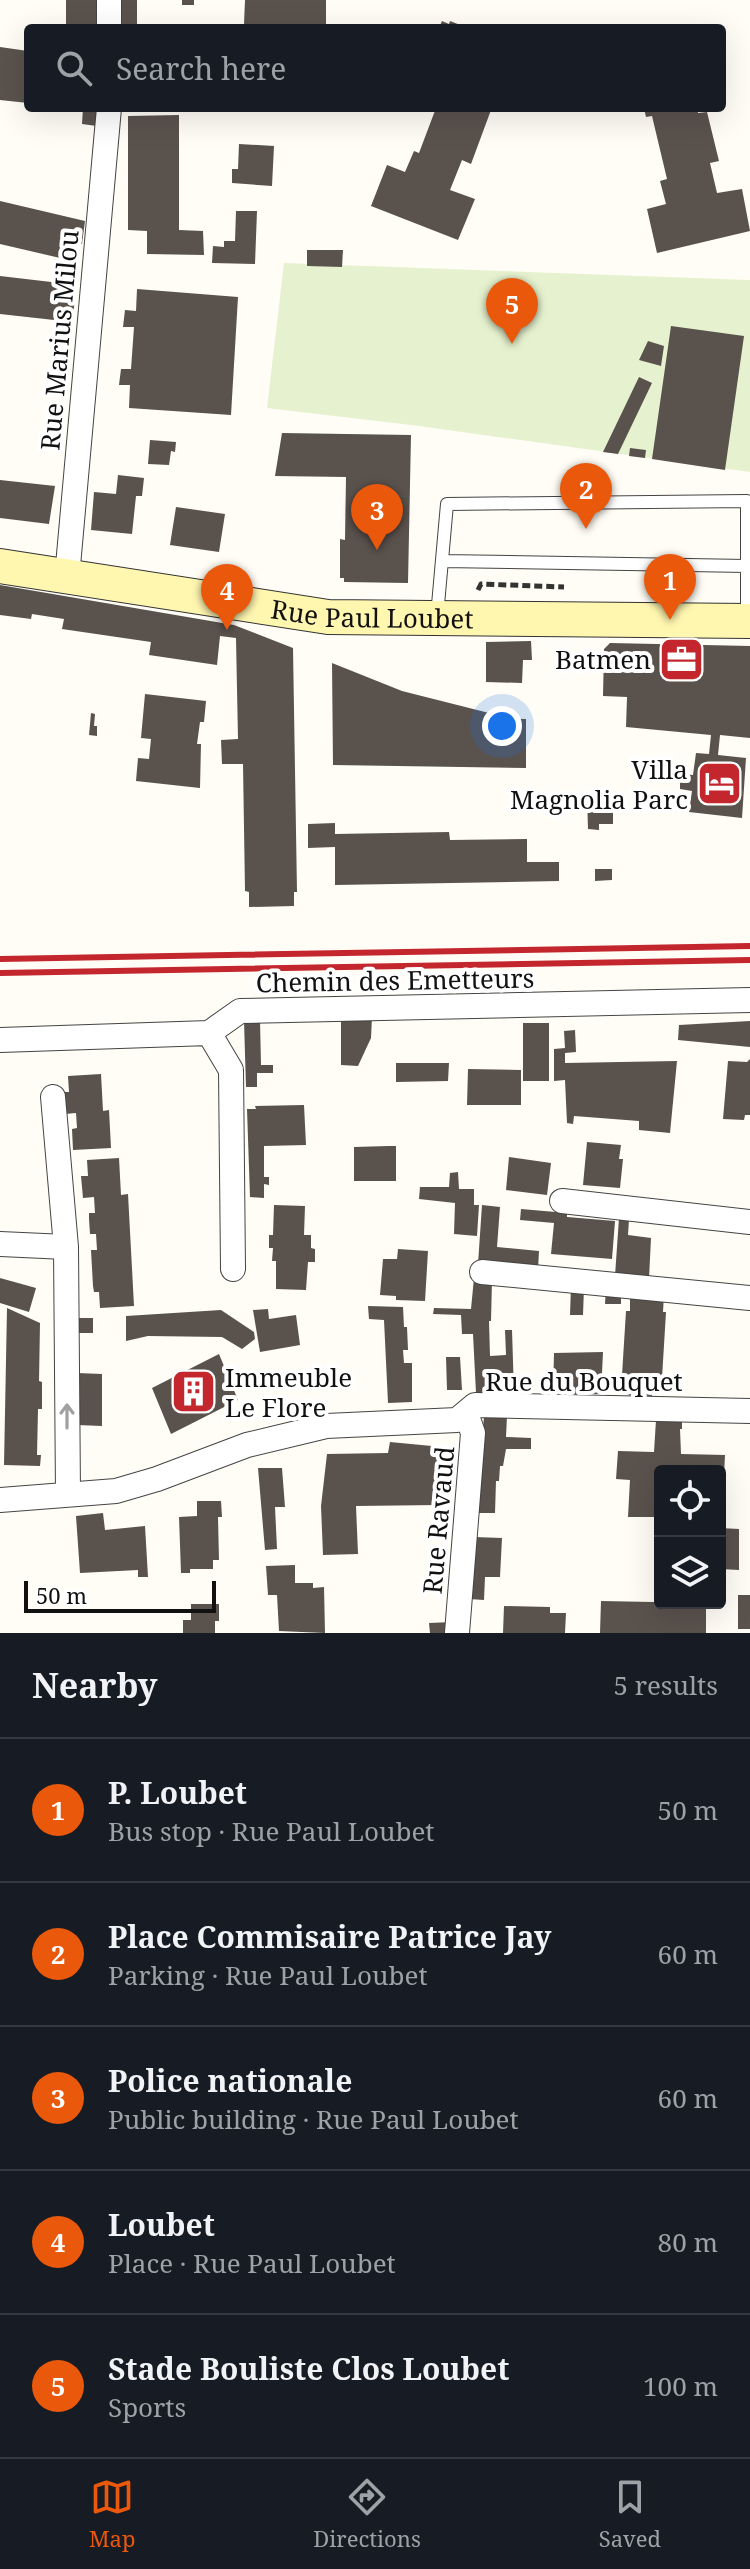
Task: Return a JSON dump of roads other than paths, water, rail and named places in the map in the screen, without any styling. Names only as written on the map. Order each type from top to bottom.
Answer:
[{"type":"street","points":[[109,0],[109,24]]},
{"type":"street","name":"Rue Marius Milou","points":[[67,577],[109,112]]},
{"type":"street","name":"Rue Paul Loubet","points":[[0,566],[328,617],[748,621]]},
{"type":"street","name":"Chemin des Emetteurs","points":[[209,1033],[240,1011],[750,1000]]},
{"type":"street","points":[[0,1040],[209,1033],[231,1070],[233,1269]]},
{"type":"street","points":[[53,1097],[66,1247],[68,1494]]},
{"type":"street","points":[[562,1201],[750,1222]]},
{"type":"street","points":[[0,1244],[66,1247]]},
{"type":"street","points":[[482,1272],[750,1298]]},
{"type":"street","name":"Rue du Bouquet","points":[[0,1500],[116,1491],[247,1445],[326,1426],[457,1420],[475,1405],[750,1411]]},
{"type":"street","name":"Rue Ravaud","points":[[457,1633],[473,1433],[466,1413]]},
{"type":"lane","points":[[437,620],[447,504],[747,501],[748,621]]},
{"type":"lane","points":[[442,561],[747,566]]},
{"type":"railway","points":[[0,959],[750,946]]},
{"type":"railway","points":[[0,973],[750,960]]},
{"type":"place","name":"Stade Bouliste Clos Loubet","points":[[512,344]]},
{"type":"place","name":"Place Commisaire Patrice Jay","points":[[586,529]]},
{"type":"place","name":"Police nationale","points":[[377,550]]},
{"type":"place","name":"P. Loubet","points":[[670,620]]},
{"type":"place","name":"Loubet","points":[[227,630]]},
{"type":"place","name":"Batmen","points":[[682,659]]},
{"type":"place","name":"Villa Magnolia Parc","points":[[719,784]]},
{"type":"place","name":"Immeuble Le Flore","points":[[194,1392]]}]
